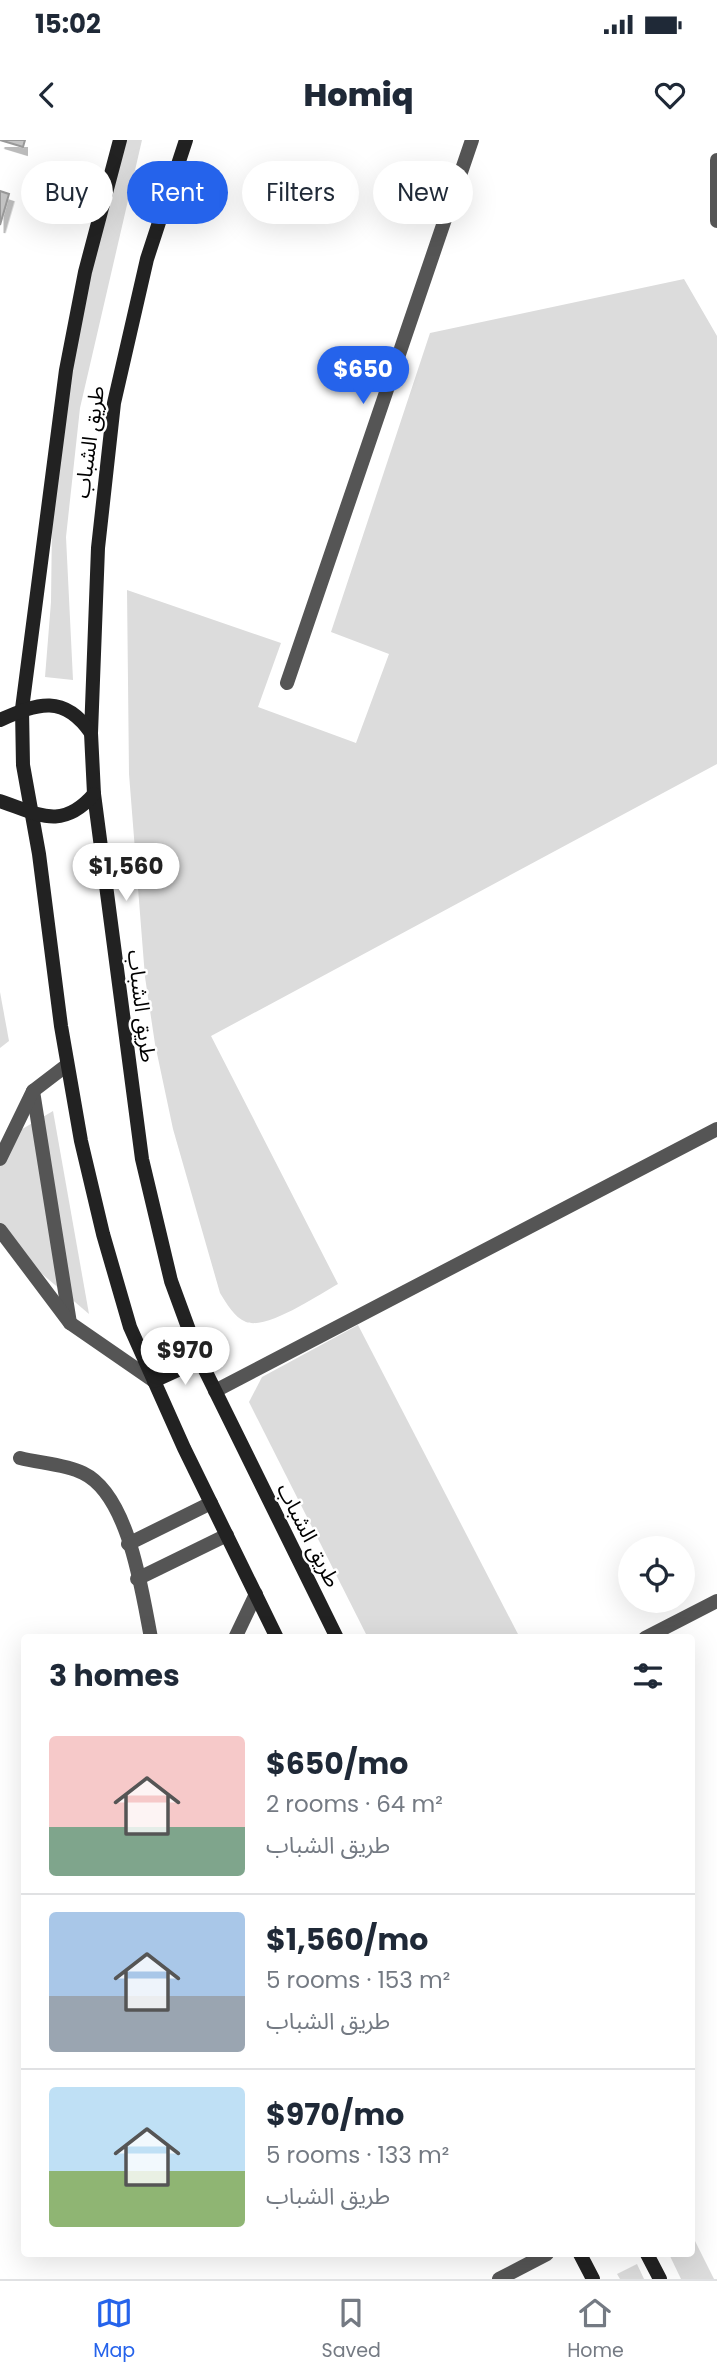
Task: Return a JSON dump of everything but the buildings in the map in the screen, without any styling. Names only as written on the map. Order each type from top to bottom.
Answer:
[{"type":"main road","name":"طريق الشباب","points":[[120,140],[85,272],[66,370],[22,709],[23,765],[67,1065],[103,1234],[130,1327],[275,1634]]},
{"type":"main road","name":"طريق الشباب","points":[[186,140],[147,259],[114,403],[98,548],[91,733],[94,794],[142,1159],[171,1281],[200,1360],[335,1634]]},
{"type":"main road","points":[[0,720],[35,705],[61,707],[74,713],[91,733]]},
{"type":"main road","points":[[0,801],[32,814],[60,817],[85,804],[94,794]]},
{"type":"main road","points":[[155,1381],[200,1360]]},
{"type":"main road","points":[[582,2257],[593,2279]]},
{"type":"main road","points":[[649,2257],[660,2279]]},
{"type":"street","points":[[287,683],[472,140]]},
{"type":"street","points":[[717,160],[717,221]]},
{"type":"street","points":[[0,1159],[33,1091],[67,1065]]},
{"type":"street","points":[[33,1091],[70,1323]]},
{"type":"street","points":[[215,1391],[717,1129]]},
{"type":"street","points":[[0,1230],[70,1323],[155,1381]]},
{"type":"street","points":[[20,1458],[83,1473],[99,1485],[114,1504],[128,1544],[150,1634]]},
{"type":"street","points":[[128,1544],[211,1503]]},
{"type":"street","points":[[137,1578],[227,1535]]},
{"type":"street","points":[[237,1634],[256,1594]]},
{"type":"street","points":[[653,1634],[717,1601]]},
{"type":"street","points":[[499,2279],[541,2257]]},
{"type":"shaded area","points":[[122,140],[142,140],[137,161],[127,161],[127,205],[80,408],[66,537],[73,680],[45,677],[51,602],[53,447],[71,347],[101,224],[113,224],[113,177]]},
{"type":"shaded area","points":[[684,279],[717,336],[717,764],[211,1036],[338,1284],[279,1316],[255,1323],[246,1322],[234,1314],[220,1293],[173,1129],[155,1044],[145,977],[129,774],[127,590],[281,643],[258,707],[356,743],[389,654],[331,632],[430,333]]},
{"type":"shaded area","points":[[0,992],[9,1041],[0,1048]]},
{"type":"shaded area","points":[[53,1111],[89,1314],[0,1238],[0,1142]]},
{"type":"shaded area","points":[[358,1325],[518,1634],[366,1634],[249,1402],[262,1377]]},
{"type":"shaded area","points":[[695,2241],[714,2279],[681,2279],[670,2257],[695,2257]]},
{"type":"shaded area","points":[[637,2264],[644,2279],[620,2279],[617,2274]]}]
